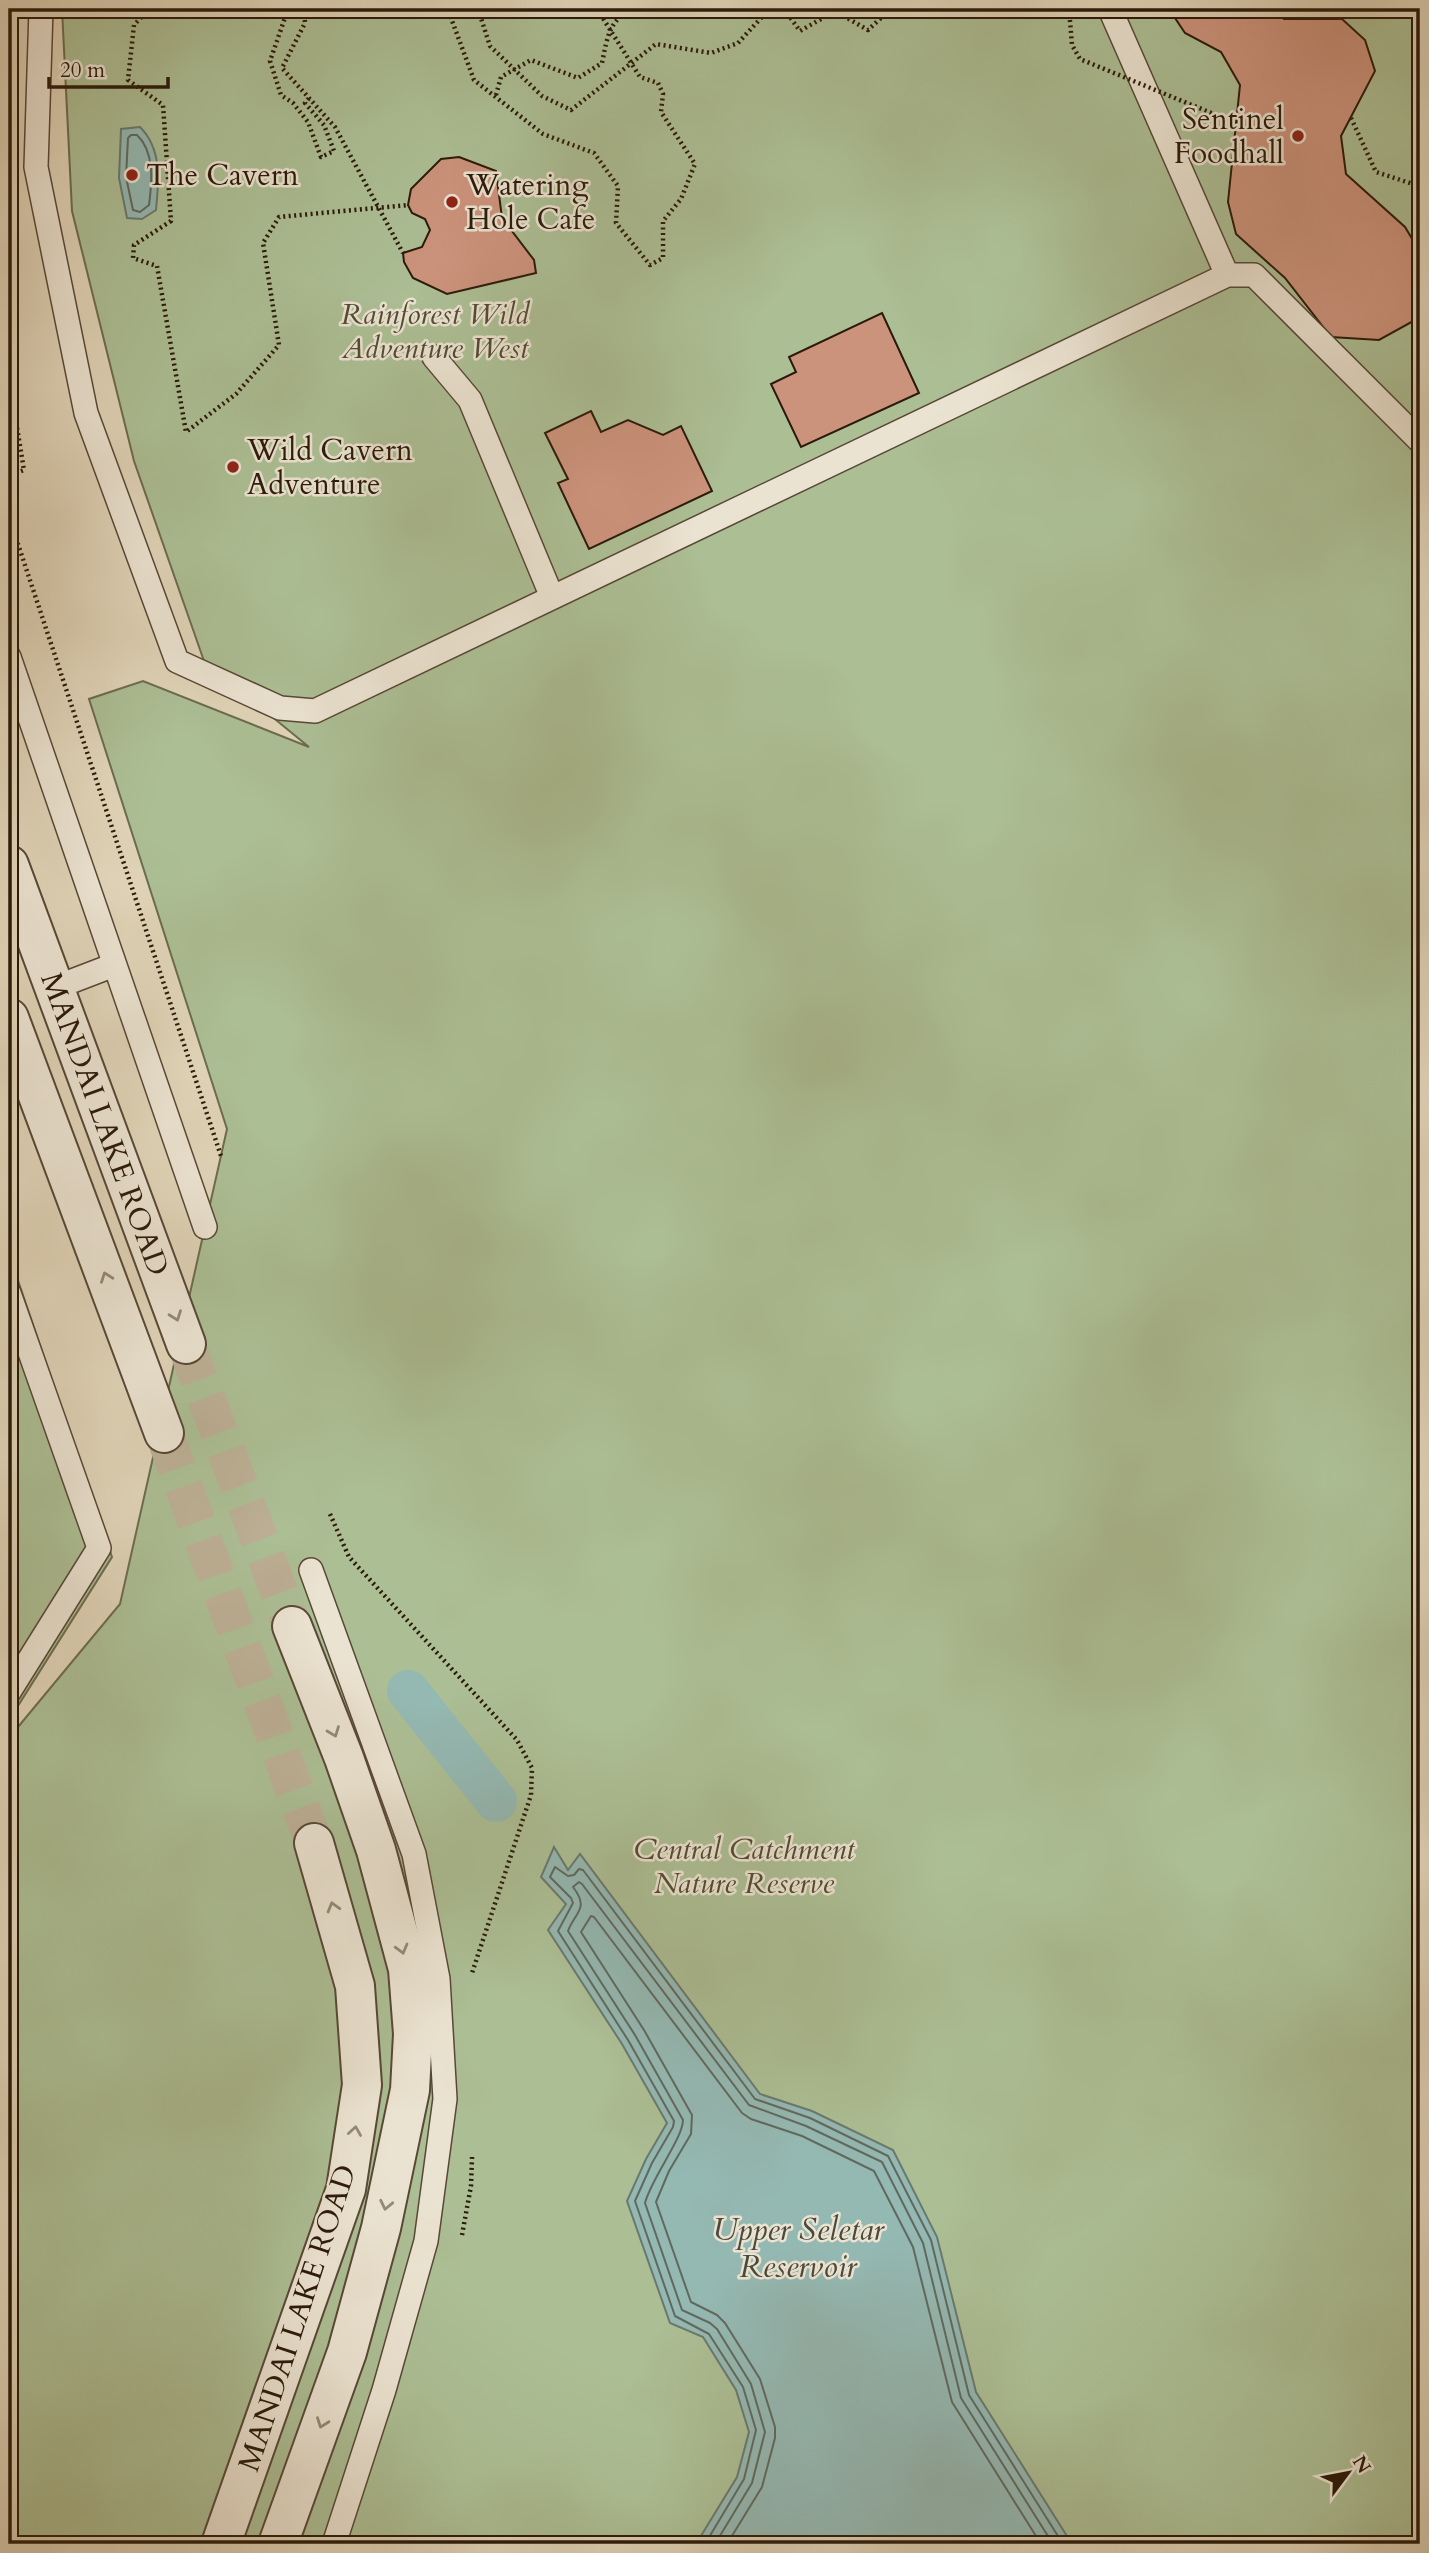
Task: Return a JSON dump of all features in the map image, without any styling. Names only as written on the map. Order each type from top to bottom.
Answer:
[{"type":"street","name":"MANDAI LAKE ROAD","points":[[9,865],[186,1344]]},
{"type":"street","name":"MANDAI LAKE ROAD","points":[[9,1018],[164,1433]]},
{"type":"street","name":"MANDAI LAKE ROAD","points":[[278,2544],[347,2353],[381,2228],[410,2090],[413,2034],[408,1969],[376,1850],[344,1758],[292,1626]]},
{"type":"street","name":"MANDAI LAKE ROAD","points":[[221,2544],[346,2189],[362,2085],[355,1986],[314,1843]]},
{"type":"lane","points":[[41,9],[36,167],[86,413],[177,661],[280,708],[315,710],[1227,275],[1254,275],[1420,442]]},
{"type":"lane","points":[[1110,9],[1227,275]]},
{"type":"lane","points":[[434,357],[470,400],[552,597]]},
{"type":"lane","points":[[9,657],[205,1227]]},
{"type":"lane","points":[[54,988],[114,965]]},
{"type":"lane","points":[[9,1293],[99,1548],[9,1692]]},
{"type":"lane","points":[[311,1570],[414,1854],[438,1979],[444,2099],[426,2241],[384,2390],[334,2544]]},
{"type":"path","points":[[149,9],[134,25],[128,80],[163,105],[171,221],[134,245],[133,258],[157,265],[186,432],[236,394],[279,345],[263,243],[279,217],[408,205]]},
{"type":"path","points":[[288,9],[270,61],[281,95],[293,103],[308,122],[321,157],[334,151],[324,125],[305,103],[309,98]]},
{"type":"path","points":[[304,9],[305,23],[282,68],[335,127],[403,253]]},
{"type":"path","points":[[442,9],[451,18],[474,80],[543,134],[594,153],[618,187],[616,223],[650,265],[663,257],[663,221],[681,199],[695,164],[661,112],[663,94],[658,83],[640,77],[597,9]]},
{"type":"path","points":[[478,9],[490,46],[542,96],[571,110],[656,44],[711,53],[738,43],[761,18],[759,9]]},
{"type":"path","points":[[496,95],[502,77],[531,60],[578,78],[602,62],[608,30],[629,10],[635,9]]},
{"type":"path","points":[[673,9],[684,12],[703,9]]},
{"type":"path","points":[[784,9],[800,31],[835,11],[868,30],[881,17],[881,9]]},
{"type":"path","points":[[1069,9],[1072,45],[1080,59],[1238,124]]},
{"type":"path","points":[[1350,118],[1376,172],[1413,184],[1420,178]]},
{"type":"path","points":[[9,379],[24,470],[9,476]]},
{"type":"path","points":[[9,517],[221,1156]]},
{"type":"green space","name":"Central Catchment Nature Reserve","points":[[62,9],[1420,9],[1420,2544],[9,2544],[9,1729],[18,1727],[120,1604],[227,1129],[89,699],[143,681],[309,747],[204,661],[134,461],[72,211]]},
{"type":"green space","points":[[9,1254],[112,1557],[9,1720]]},
{"type":"water","points":[[140,127],[156,155],[158,176],[156,210],[142,219],[127,218],[119,178],[121,129]]},
{"type":"water","name":"Upper Seletar Reservoir","points":[[554,1847],[568,1870],[580,1854],[760,2094],[812,2111],[893,2150],[937,2237],[976,2392],[1072,2544],[696,2544],[737,2477],[749,2432],[736,2390],[703,2337],[670,2323],[627,2201],[646,2159],[667,2123],[622,2044],[548,1930],[566,1904],[541,1877]]},
{"type":"building","points":[[1169,9],[1275,9],[1284,19],[1342,19],[1365,40],[1375,71],[1341,136],[1346,174],[1405,227],[1420,252],[1420,311],[1417,319],[1379,340],[1331,337],[1285,278],[1236,234],[1228,202],[1240,85],[1221,52],[1185,33]]},
{"type":"building","points":[[459,157],[496,171],[502,218],[534,260],[536,273],[447,294],[413,278],[404,262],[403,253],[422,247],[430,230],[425,219],[412,213],[408,205],[411,189],[441,159]]},
{"type":"building","points":[[882,313],[919,393],[801,447],[771,384],[796,372],[789,357]]},
{"type":"building","points":[[591,411],[601,432],[628,420],[663,435],[681,426],[712,491],[589,549],[558,483],[568,479],[545,433]]},
{"type":"waterway","points":[[408,1691],[496,1801]]},
{"type":"tunnel","points":[[186,1344],[292,1626]]},
{"type":"tunnel","points":[[164,1433],[314,1843]]},
{"type":"place","name":"Sentinel Foodhall","points":[[1298,136]]},
{"type":"place","name":"The Cavern","points":[[132,175]]},
{"type":"place","name":"Watering Hole Cafe","points":[[452,202]]},
{"type":"place","name":"Wild Cavern Adventure","points":[[233,467]]},
{"type":"park label","name":"Rainforest Wild Adventure West","points":[[435,331]]}]
